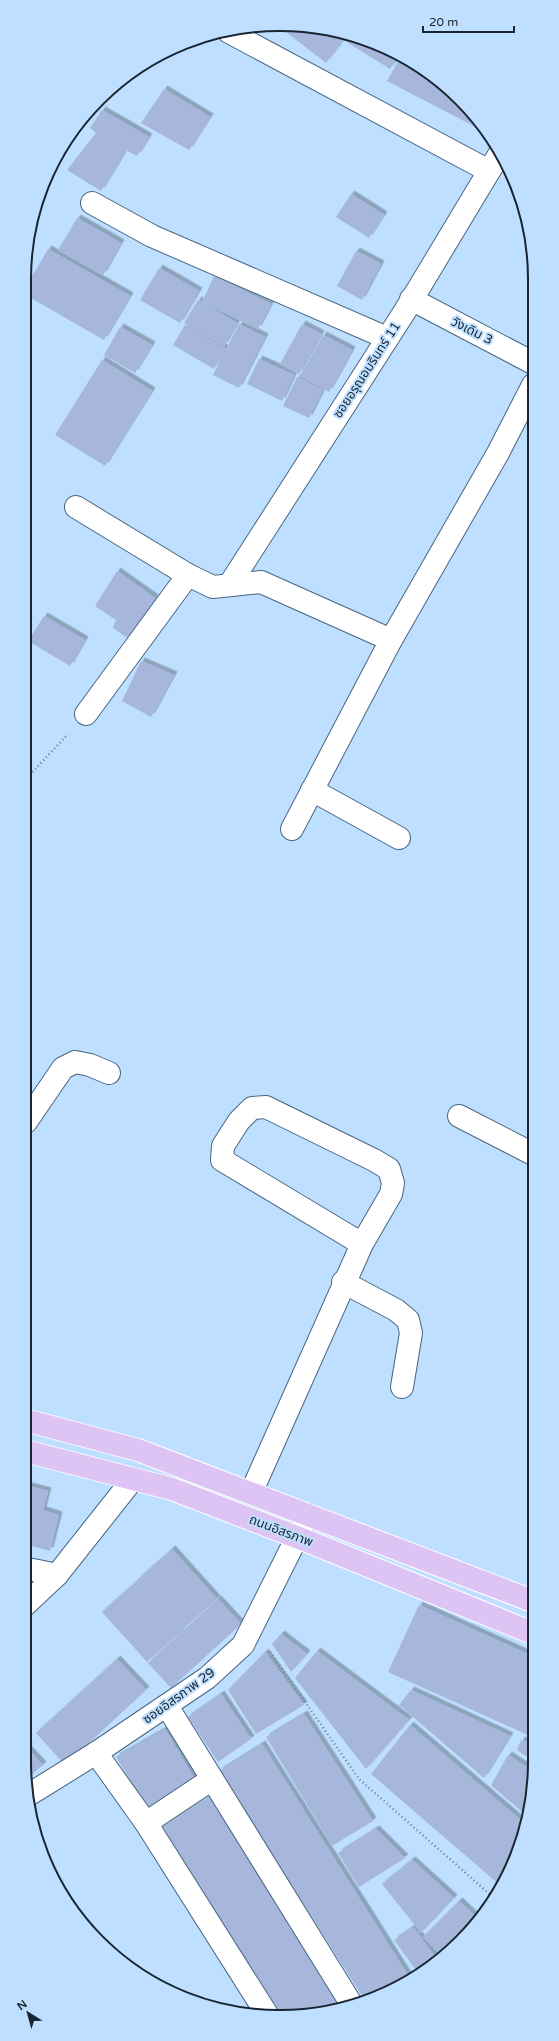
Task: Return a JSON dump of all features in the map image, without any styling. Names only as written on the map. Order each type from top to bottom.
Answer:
[{"type":"main road","points":[[31,1422],[138,1450],[528,1599]]},
{"type":"main road","name":"ถนนอิสรภาพ","points":[[31,1453],[172,1489],[296,1537],[528,1631]]},
{"type":"street","points":[[235,35],[494,162]]},
{"type":"street","name":"ซอยอรุณอมรินทร์ 11","points":[[230,584],[387,338],[494,162]]},
{"type":"street","points":[[92,202],[152,236],[387,338]]},
{"type":"street","name":"วังเดิม 3","points":[[411,299],[528,359]]},
{"type":"street","points":[[292,829],[392,640],[498,453],[528,395]]},
{"type":"street","points":[[76,507],[188,575],[213,587],[230,584],[261,582],[392,640]]},
{"type":"street","points":[[86,714],[188,575]]},
{"type":"street","points":[[312,790],[399,838]]},
{"type":"street","points":[[31,1115],[63,1068],[75,1062],[90,1065],[109,1073]]},
{"type":"street","points":[[251,1493],[343,1282],[362,1244],[392,1194],[393,1183],[389,1169],[374,1160],[266,1106],[252,1108],[239,1121],[223,1146],[222,1160],[362,1244]]},
{"type":"street","points":[[459,1116],[528,1152]]},
{"type":"street","points":[[343,1282],[396,1310],[408,1320],[411,1333],[402,1387]]},
{"type":"street","points":[[31,1599],[57,1575],[133,1479]]},
{"type":"street","name":"ซอยอิสรภาพ 29","points":[[33,1792],[96,1753],[207,1678],[243,1644],[308,1515]]},
{"type":"street","points":[[31,1570],[57,1575]]},
{"type":"street","points":[[167,1706],[349,2000]]},
{"type":"street","points":[[96,1753],[146,1823],[264,2009]]},
{"type":"street","points":[[146,1823],[212,1780]]},
{"type":"path","points":[[31,774],[86,714]]},
{"type":"path","points":[[252,1627],[359,1779],[490,1894]]},
{"type":"building","points":[[285,31],[312,33],[344,39],[326,63]]},
{"type":"building","points":[[346,40],[375,50],[396,60],[390,69],[345,41]]},
{"type":"building","points":[[398,61],[404,64],[431,82],[455,104],[477,128],[387,81]]},
{"type":"building","points":[[164,89],[210,117],[189,150],[141,123]]},
{"type":"building","points":[[102,110],[149,137],[137,156],[126,150],[101,191],[67,170],[96,133],[90,128]]},
{"type":"building","points":[[351,194],[384,215],[369,238],[336,217]]},
{"type":"building","points":[[77,218],[121,243],[103,275],[58,250]]},
{"type":"building","points":[[48,249],[130,296],[104,340],[31,298],[31,278]]},
{"type":"building","points":[[356,251],[381,264],[362,300],[337,286]]},
{"type":"building","points":[[159,268],[199,291],[180,323],[140,300]]},
{"type":"building","points":[[214,276],[271,304],[258,329],[202,302]]},
{"type":"building","points":[[198,300],[237,323],[224,346],[184,323]]},
{"type":"building","points":[[239,324],[265,337],[239,388],[213,375]]},
{"type":"building","points":[[302,324],[321,334],[299,374],[280,364]]},
{"type":"building","points":[[185,325],[226,349],[214,369],[173,345]]},
{"type":"building","points":[[120,327],[152,345],[135,373],[104,355]]},
{"type":"building","points":[[323,335],[352,350],[329,392],[300,376]]},
{"type":"building","points":[[259,359],[294,375],[282,401],[247,384]]},
{"type":"building","points":[[102,360],[152,391],[105,466],[55,435]]},
{"type":"building","points":[[297,377],[323,390],[309,418],[283,406]]},
{"type":"building","points":[[117,571],[155,598],[129,639],[113,628],[116,620],[95,606]]},
{"type":"building","points":[[44,616],[85,640],[70,666],[31,643],[31,636]]},
{"type":"building","points":[[141,661],[174,675],[151,717],[122,701]]},
{"type":"building","points":[[31,1487],[48,1491],[43,1510],[59,1515],[50,1551],[31,1546]]},
{"type":"building","points":[[172,1549],[217,1599],[182,1630],[137,1580]]},
{"type":"building","points":[[137,1581],[182,1631],[147,1662],[102,1612]]},
{"type":"building","points":[[218,1599],[241,1624],[171,1688],[148,1663]]},
{"type":"building","points":[[419,1605],[528,1654],[528,1735],[388,1672]]},
{"type":"building","points":[[281,1634],[307,1654],[291,1672],[272,1644]]},
{"type":"building","points":[[317,1651],[409,1720],[366,1769],[295,1678]]},
{"type":"building","points":[[265,1652],[304,1705],[256,1734],[228,1690]]},
{"type":"building","points":[[117,1659],[146,1690],[65,1765],[36,1733]]},
{"type":"building","points":[[411,1690],[510,1736],[484,1778],[399,1705]]},
{"type":"building","points":[[221,1694],[251,1739],[218,1762],[188,1717]]},
{"type":"building","points":[[304,1714],[373,1821],[332,1846],[266,1737]]},
{"type":"building","points":[[410,1725],[521,1821],[509,1857],[497,1882],[371,1774]]},
{"type":"building","points":[[165,1729],[195,1780],[147,1809],[116,1757]]},
{"type":"building","points":[[521,1740],[528,1743],[528,1758],[517,1750]]},
{"type":"building","points":[[262,1744],[408,1975],[362,1996],[219,1771]]},
{"type":"building","points":[[31,1752],[43,1765],[32,1774]]},
{"type":"building","points":[[508,1755],[528,1768],[526,1794],[523,1812],[491,1785]]},
{"type":"building","points":[[210,1797],[337,2003],[312,2008],[273,2010],[160,1828]]},
{"type":"building","points":[[376,1829],[405,1858],[359,1887],[338,1853]]},
{"type":"building","points":[[412,1860],[454,1898],[421,1933],[382,1884]]},
{"type":"building","points":[[459,1901],[475,1916],[438,1952],[423,1937]]},
{"type":"building","points":[[413,1927],[434,1956],[416,1970],[394,1940]]}]
